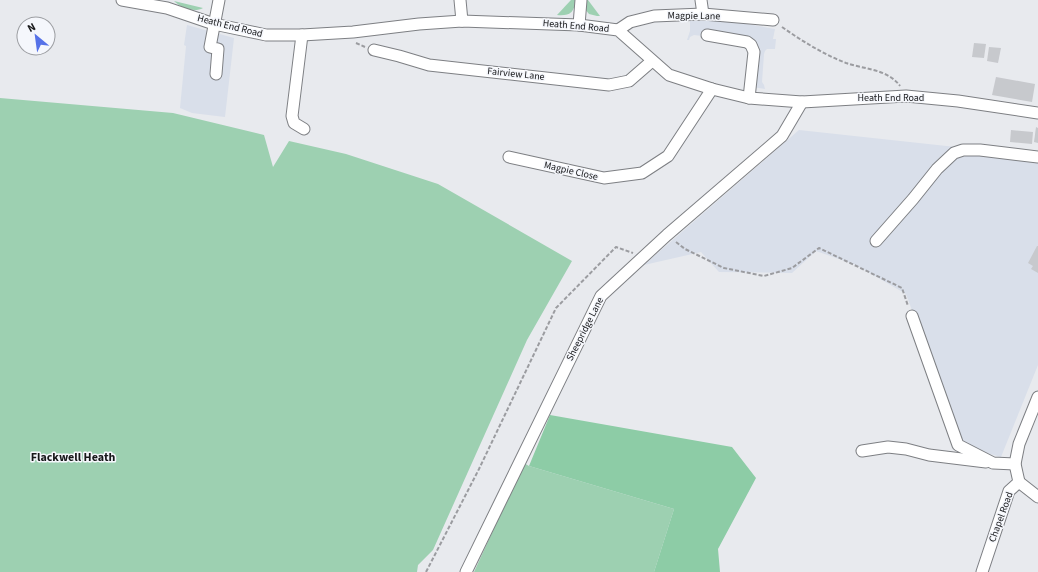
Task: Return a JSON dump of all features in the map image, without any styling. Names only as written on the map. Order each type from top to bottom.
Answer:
[{"type":"street","name":"Heath End Road","points":[[122,0],[167,8],[214,24],[266,35],[302,35],[353,32],[419,24],[462,21],[579,25],[618,30],[669,75],[712,89],[749,98],[802,102],[906,96],[958,101],[1038,113]]},
{"type":"street","points":[[216,74],[218,49],[210,48],[219,0]]},
{"type":"street","points":[[460,0],[462,21]]},
{"type":"street","points":[[579,25],[581,0]]},
{"type":"street","points":[[701,0],[703,14]]},
{"type":"street","name":"Magpie Lane","points":[[618,30],[630,22],[654,16],[703,14],[772,20]]},
{"type":"street","points":[[302,35],[292,116],[294,123],[304,129]]},
{"type":"street","points":[[707,35],[747,42],[751,45],[754,52],[749,98]]},
{"type":"street","name":"Fairview Lane","points":[[374,50],[429,65],[609,85],[629,82],[652,61]]},
{"type":"street","name":"Magpie Close","points":[[509,157],[604,178],[642,172],[668,156],[712,89]]},
{"type":"street","name":"Sheepridge Lane","points":[[466,572],[601,296],[667,235],[782,136],[802,102]]},
{"type":"street","points":[[876,241],[938,169],[954,153],[963,150],[980,150],[1038,157]]},
{"type":"street","points":[[912,316],[958,445],[993,463]]},
{"type":"street","name":"Chapel Road","points":[[982,572],[1009,491],[1018,482],[1015,464],[1019,444],[1038,397]]},
{"type":"street","points":[[862,451],[888,447],[929,455],[993,463],[1015,464]]},
{"type":"street","points":[[1018,482],[1038,497]]},
{"type":"path","points":[[772,20],[806,44],[847,63],[883,73],[898,83]]},
{"type":"path","points":[[667,235],[685,249],[724,268],[764,276],[792,268],[819,248],[902,288],[912,316]]},
{"type":"path","points":[[426,572],[479,469],[556,308],[616,247],[643,257]]},
{"type":"shaded area","points":[[690,20],[731,21],[775,29],[773,39],[776,39],[775,49],[767,49],[764,54],[762,82],[765,89],[745,86],[754,53],[747,47],[702,38],[702,36],[694,35],[687,40],[690,31]]},
{"type":"shaded area","points":[[187,25],[234,38],[225,117],[192,113],[180,108],[186,46],[184,45]]},
{"type":"shaded area","points":[[799,130],[1038,156],[1038,365],[1001,457],[965,447],[947,407],[906,294],[856,265],[816,251],[792,273],[719,272],[701,252],[644,265]]},
{"type":"green space","points":[[571,0],[575,0],[572,11],[565,15],[557,15]]},
{"type":"green space","points":[[585,0],[588,0],[600,16],[589,14],[585,9]]},
{"type":"green space","points":[[174,1],[203,8],[192,10],[180,6]]},
{"type":"green space","points":[[0,98],[173,113],[264,135],[273,167],[289,141],[346,154],[438,184],[572,261],[527,340],[433,550],[418,565],[417,572],[0,572]]},
{"type":"green space","points":[[550,415],[732,447],[756,478],[718,549],[720,572],[654,572],[674,509],[529,466]]},
{"type":"green space","points":[[524,463],[529,466],[674,509],[654,572],[474,572]]},
{"type":"building","points":[[974,43],[986,44],[984,58],[972,57]]},
{"type":"building","points":[[989,47],[1001,48],[998,63],[987,61]]},
{"type":"building","points":[[996,77],[1035,84],[1032,102],[992,95]]},
{"type":"building","points":[[1036,127],[1038,128],[1038,143],[1034,142]]},
{"type":"building","points":[[1011,130],[1033,132],[1032,144],[1010,142]]},
{"type":"building","points":[[1037,246],[1038,273],[1031,269],[1033,266],[1028,263]]},
{"type":"district","name":"Flackwell Heath","points":[[73,457]]}]
